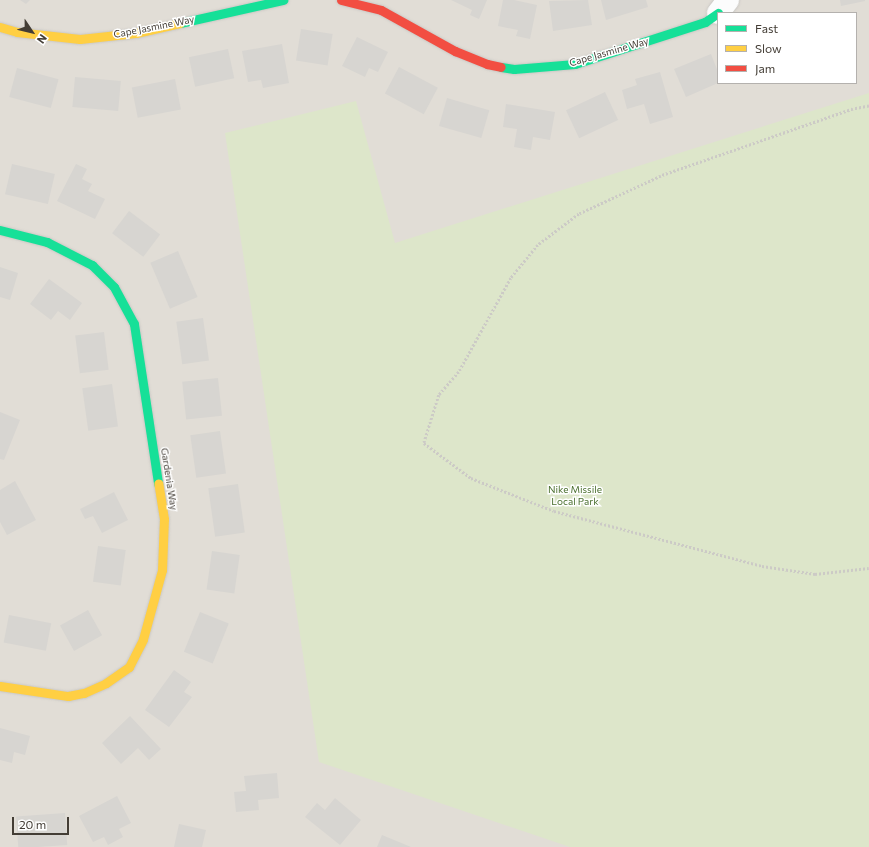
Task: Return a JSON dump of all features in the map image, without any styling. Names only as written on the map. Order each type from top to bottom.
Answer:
[{"type":"street","name":"Cape Jasmine Way","points":[[0,27],[17,32],[80,39],[136,33],[283,0]]},
{"type":"street","name":"Cape Jasmine Way","points":[[341,0],[381,10],[455,51],[487,64],[514,69],[575,64],[705,22],[717,14]]},
{"type":"street","name":"Cape Jasmine Way","points":[[719,12],[728,0]]},
{"type":"street","name":"Gardenia Way","points":[[0,230],[47,242],[92,265],[114,287],[134,324],[164,519],[162,570],[143,639],[129,667],[106,683],[84,693],[68,696],[0,686]]},
{"type":"path","points":[[869,106],[853,109],[661,176],[578,214],[538,245],[511,278],[459,372],[439,395],[424,443],[471,478],[554,511],[762,566],[816,574],[869,568]]},
{"type":"shaded area","points":[[0,0],[869,0],[869,847],[0,847]]},
{"type":"green space","name":"Nike Missile Local Park","points":[[869,93],[869,847],[570,847],[319,762],[225,133],[356,101],[395,243]]},
{"type":"building","points":[[20,0],[30,0],[26,4]]},
{"type":"building","points":[[451,0],[487,0],[479,19],[470,15],[472,10]]},
{"type":"building","points":[[503,0],[514,0],[537,5],[530,39],[516,36],[518,30],[498,26]]},
{"type":"building","points":[[588,0],[592,25],[553,31],[549,1]]},
{"type":"building","points":[[601,0],[646,0],[648,7],[606,20]]},
{"type":"building","points":[[840,0],[865,0],[865,1],[841,6]]},
{"type":"building","points":[[301,29],[333,34],[328,66],[296,61]]},
{"type":"building","points":[[357,37],[388,52],[378,72],[369,68],[365,77],[342,66]]},
{"type":"building","points":[[282,44],[289,83],[263,88],[261,80],[248,82],[242,51]]},
{"type":"building","points":[[228,49],[234,78],[195,87],[189,57]]},
{"type":"building","points":[[711,54],[717,69],[717,83],[686,97],[674,69]]},
{"type":"building","points":[[399,67],[438,88],[424,114],[385,93]]},
{"type":"building","points":[[17,68],[59,79],[51,108],[9,97]]},
{"type":"building","points":[[660,72],[673,117],[650,124],[644,104],[627,109],[622,90],[637,85],[635,79]]},
{"type":"building","points":[[75,77],[121,81],[118,111],[72,107]]},
{"type":"building","points":[[175,79],[181,109],[138,118],[132,87]]},
{"type":"building","points":[[605,92],[618,120],[579,138],[566,110]]},
{"type":"building","points":[[447,98],[489,110],[481,138],[439,126]]},
{"type":"building","points":[[506,104],[555,112],[550,140],[533,137],[531,150],[514,147],[517,129],[503,127]]},
{"type":"building","points":[[12,164],[55,174],[48,204],[5,194]]},
{"type":"building","points":[[76,164],[87,169],[82,179],[92,184],[88,191],[105,199],[95,219],[57,201]]},
{"type":"building","points":[[129,211],[160,234],[143,257],[112,233]]},
{"type":"building","points":[[178,251],[198,297],[170,309],[150,263]]},
{"type":"building","points":[[0,267],[18,273],[10,300],[0,297]]},
{"type":"building","points":[[49,279],[82,303],[70,320],[58,311],[51,320],[30,304]]},
{"type":"building","points":[[203,318],[209,361],[182,364],[176,322]]},
{"type":"building","points":[[104,332],[109,370],[80,373],[75,336]]},
{"type":"building","points":[[218,378],[222,416],[186,420],[182,382]]},
{"type":"building","points":[[112,384],[118,427],[88,431],[82,388]]},
{"type":"building","points":[[0,412],[20,420],[4,460],[0,459]]},
{"type":"building","points":[[220,431],[226,474],[196,478],[190,435]]},
{"type":"building","points":[[15,481],[36,520],[7,535],[0,522],[0,490]]},
{"type":"building","points":[[238,484],[245,533],[215,537],[208,488]]},
{"type":"building","points":[[114,492],[128,520],[102,533],[93,516],[85,519],[80,509]]},
{"type":"building","points":[[98,546],[126,550],[121,586],[93,582]]},
{"type":"building","points":[[212,551],[240,555],[234,594],[207,590]]},
{"type":"building","points":[[88,610],[102,635],[74,651],[60,626]]},
{"type":"building","points":[[200,612],[229,624],[213,663],[184,652]]},
{"type":"building","points":[[9,615],[51,623],[46,651],[4,642]]},
{"type":"building","points":[[174,670],[191,682],[184,692],[192,697],[169,727],[145,710]]},
{"type":"building","points":[[130,716],[161,749],[149,760],[138,748],[121,764],[102,743]]},
{"type":"building","points":[[0,728],[30,736],[25,755],[14,752],[12,763],[0,760]]},
{"type":"building","points":[[277,773],[279,798],[258,800],[259,810],[236,812],[234,792],[246,791],[244,776]]},
{"type":"building","points":[[117,796],[131,823],[119,829],[123,837],[108,845],[104,837],[93,842],[79,816]]},
{"type":"building","points":[[335,798],[361,820],[340,845],[305,817],[317,803],[325,810]]},
{"type":"building","points":[[65,813],[67,845],[18,847],[16,816]]},
{"type":"building","points":[[179,824],[206,830],[202,847],[174,847]]},
{"type":"building","points":[[382,835],[411,847],[377,847]]},
{"type":"traffic: fast","points":[[180,23],[283,0]]},
{"type":"traffic: fast","points":[[501,67],[514,69],[575,64],[705,22],[717,14]]},
{"type":"traffic: fast","points":[[0,230],[47,242],[92,265],[114,287],[134,324],[158,483]]},
{"type":"traffic: slow","points":[[0,27],[17,32],[80,39],[136,33],[180,23]]},
{"type":"traffic: slow","points":[[0,686],[68,696],[84,693],[106,683],[129,667],[143,639],[162,570],[164,519],[158,483]]},
{"type":"traffic: jam","points":[[341,0],[381,10],[455,51],[487,64],[501,67]]}]
